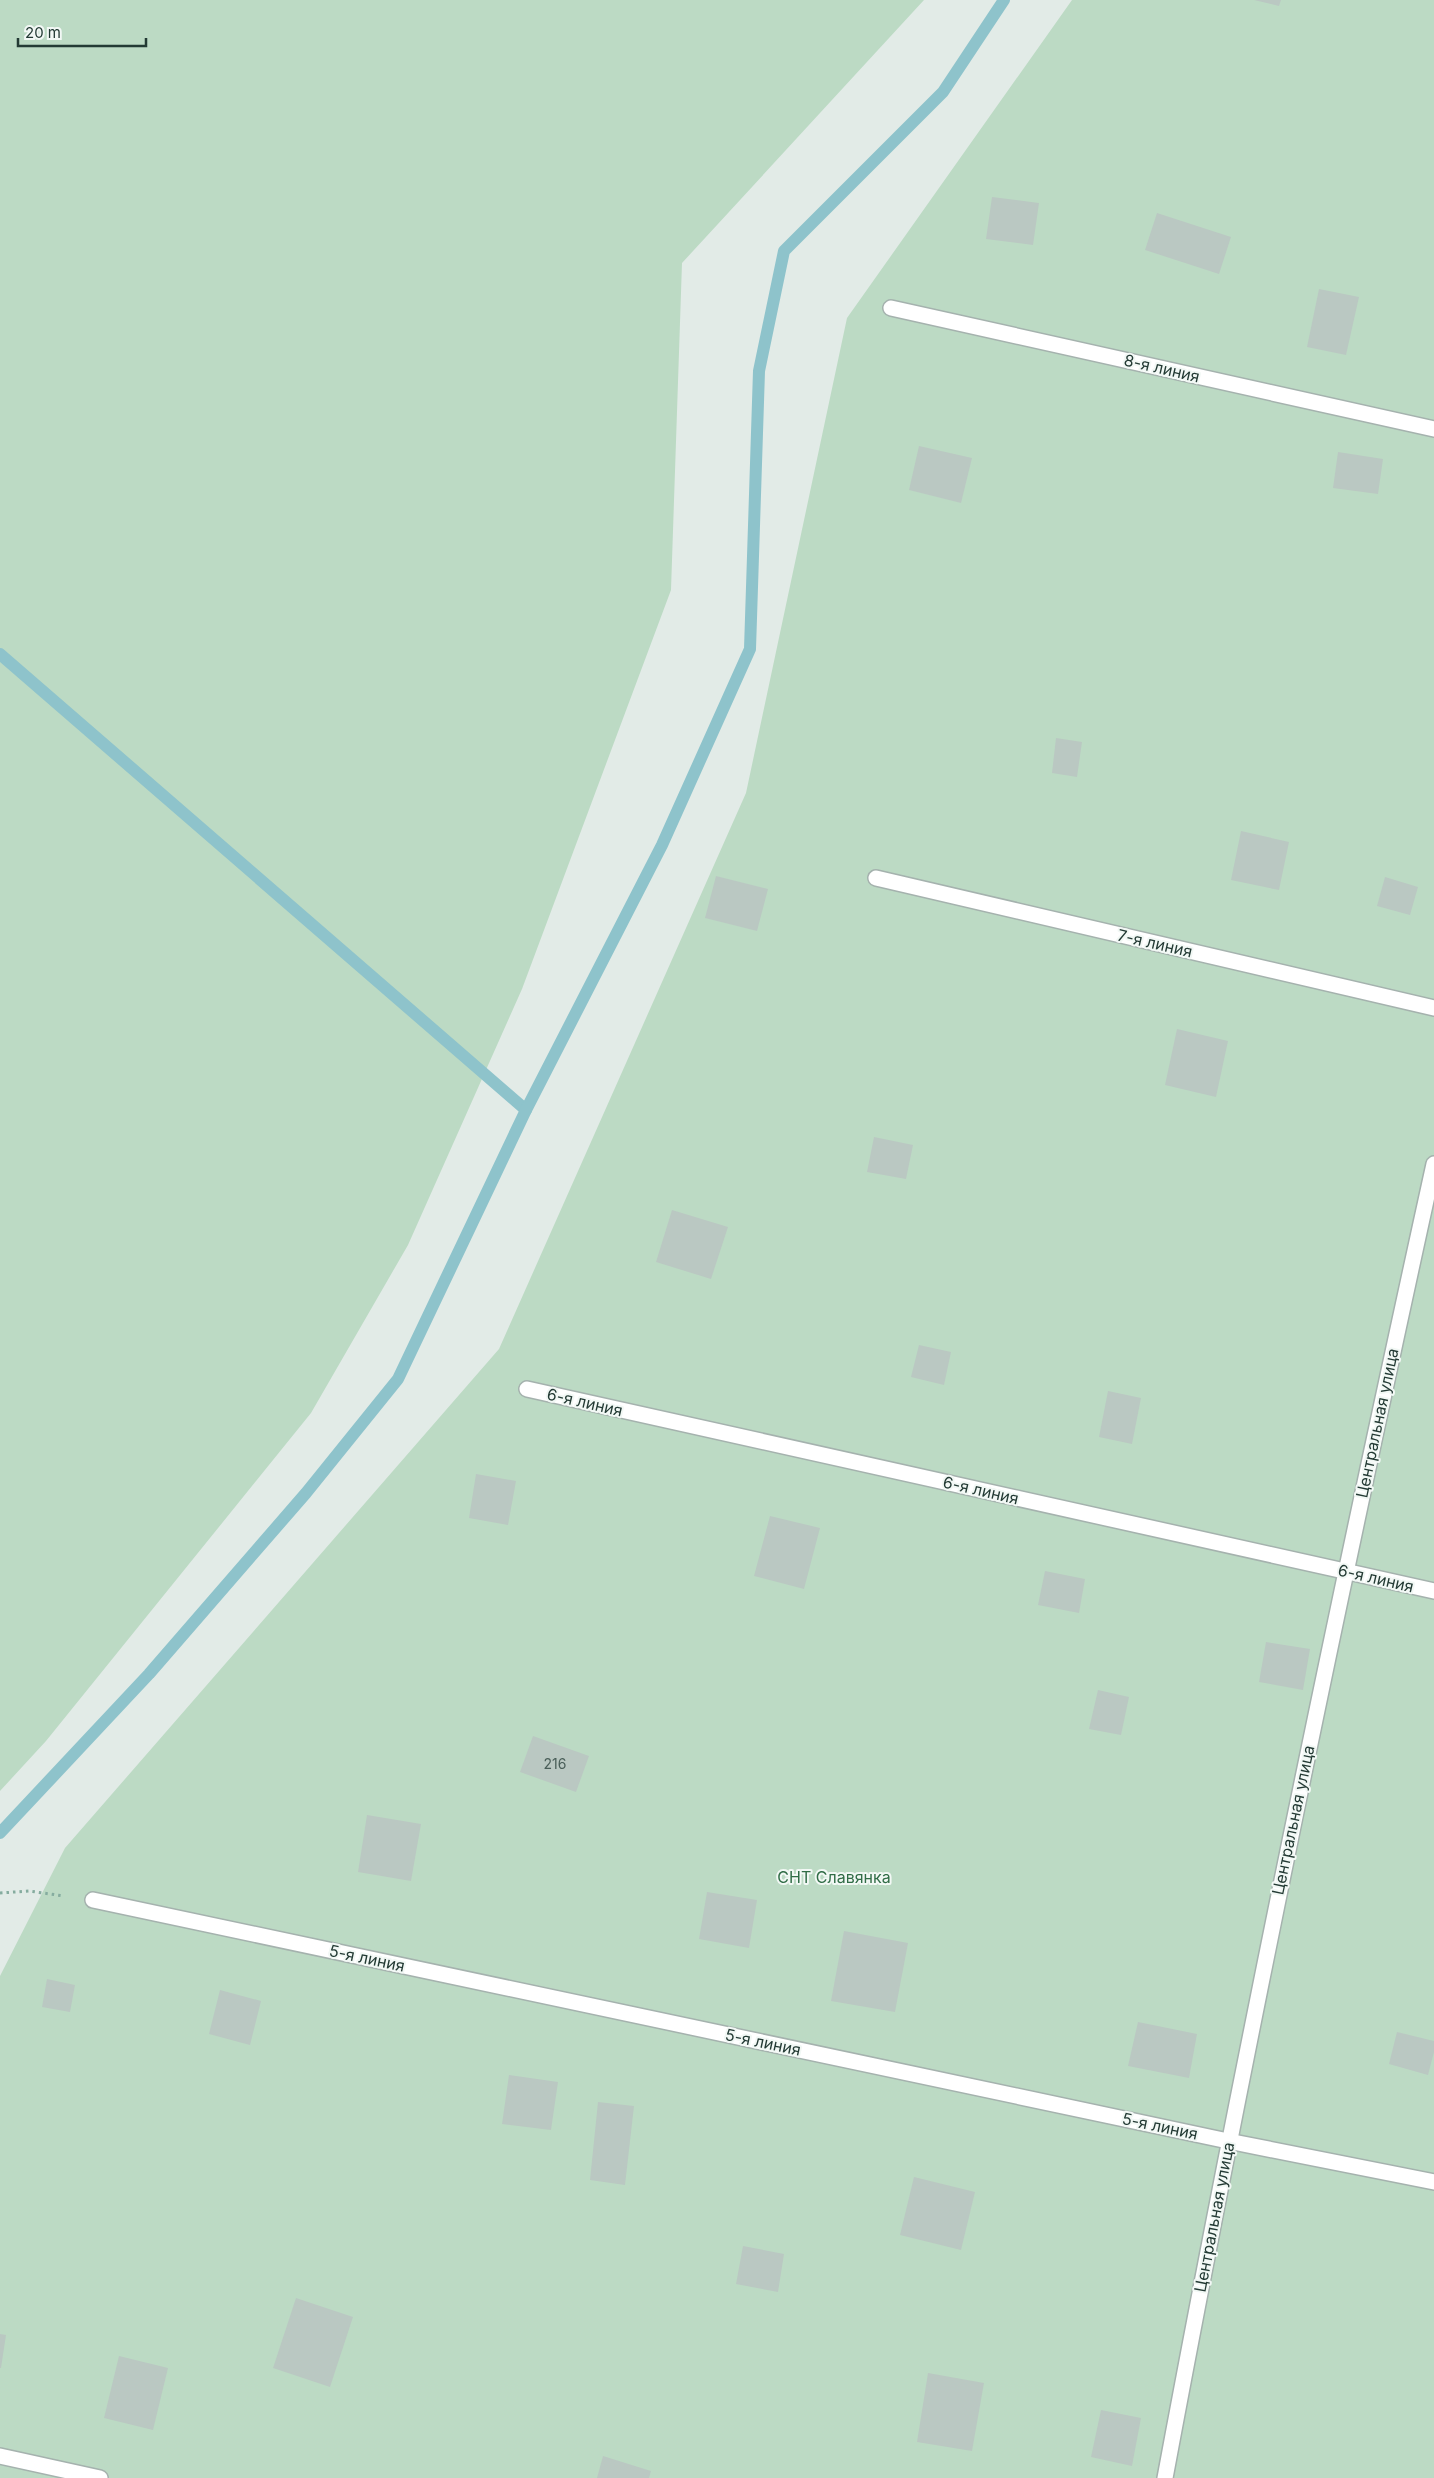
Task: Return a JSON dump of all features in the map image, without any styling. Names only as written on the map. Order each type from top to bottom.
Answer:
[{"type":"street","name":"8-я линия","points":[[891,308],[1434,429]]},
{"type":"street","name":"7-я линия","points":[[876,878],[1434,1008]]},
{"type":"street","name":"Центральная улица","points":[[1165,2478],[1228,2140],[1344,1571],[1434,1164]]},
{"type":"street","name":"6-я линия","points":[[527,1389],[1434,1591]]},
{"type":"street","name":"5-я линия","points":[[93,1900],[1434,2182]]},
{"type":"street","points":[[0,2456],[100,2478]]},
{"type":"path","points":[[0,1893],[29,1891],[93,1900]]},
{"type":"green space","points":[[0,0],[924,0],[682,263],[671,590],[522,989],[408,1245],[311,1413],[46,1741],[0,1791]]},
{"type":"green space","name":"СНТ Славянка","points":[[1072,0],[1434,0],[1434,2478],[0,2478],[0,1976],[65,1848],[499,1349],[746,793],[847,318]]},
{"type":"building","points":[[1254,0],[1281,0],[1279,6]]},
{"type":"building","points":[[992,197],[1039,203],[1033,245],[986,239]]},
{"type":"building","points":[[1157,213],[1231,237],[1219,274],[1145,250]]},
{"type":"building","points":[[1319,289],[1359,297],[1346,355],[1307,347]]},
{"type":"building","points":[[919,446],[972,458],[961,503],[909,490]]},
{"type":"building","points":[[1338,452],[1383,459],[1378,494],[1333,488]]},
{"type":"building","points":[[1056,738],[1082,742],[1077,777],[1052,773]]},
{"type":"building","points":[[1241,831],[1289,842],[1279,890],[1231,880]]},
{"type":"building","points":[[716,876],[768,889],[757,931],[705,918]]},
{"type":"building","points":[[1385,877],[1418,887],[1410,915],[1377,906]]},
{"type":"building","points":[[1177,1029],[1228,1041],[1216,1097],[1165,1085]]},
{"type":"building","points":[[874,1137],[913,1145],[906,1179],[867,1172]]},
{"type":"building","points":[[672,1210],[728,1227],[711,1279],[656,1262]]},
{"type":"building","points":[[919,1345],[951,1352],[944,1385],[911,1377]]},
{"type":"building","points":[[1108,1391],[1141,1398],[1132,1444],[1099,1437]]},
{"type":"building","points":[[476,1474],[516,1481],[508,1525],[469,1518]]},
{"type":"building","points":[[770,1516],[820,1528],[804,1589],[754,1576]]},
{"type":"building","points":[[1045,1571],[1085,1579],[1079,1613],[1038,1605]]},
{"type":"building","points":[[1266,1642],[1310,1649],[1303,1690],[1259,1682]]},
{"type":"building","points":[[1098,1690],[1129,1697],[1121,1735],[1089,1729]]},
{"type":"building","points":[[533,1736],[589,1756],[576,1792],[520,1772]]},
{"type":"building","points":[[367,1815],[421,1824],[411,1881],[358,1872]]},
{"type":"building","points":[[707,1892],[757,1900],[749,1948],[699,1939]]},
{"type":"building","points":[[844,1931],[908,1943],[895,2012],[831,2001]]},
{"type":"building","points":[[47,1979],[75,1985],[70,2012],[42,2007]]},
{"type":"building","points":[[220,1990],[261,2001],[250,2045],[209,2034]]},
{"type":"building","points":[[1138,2022],[1197,2034],[1189,2078],[1128,2066]]},
{"type":"building","points":[[1397,2032],[1434,2041],[1434,2052],[1428,2075],[1389,2064]]},
{"type":"building","points":[[509,2075],[558,2082],[551,2130],[502,2124]]},
{"type":"building","points":[[598,2102],[634,2106],[625,2185],[590,2180]]},
{"type":"building","points":[[914,2177],[975,2192],[961,2250],[900,2235]]},
{"type":"building","points":[[743,2246],[784,2254],[778,2292],[736,2284]]},
{"type":"building","points":[[296,2298],[353,2317],[330,2387],[273,2368]]},
{"type":"building","points":[[0,2334],[6,2335],[1,2368],[0,2368]]},
{"type":"building","points":[[119,2356],[168,2368],[153,2430],[104,2418]]},
{"type":"building","points":[[928,2373],[984,2383],[972,2451],[917,2442]]},
{"type":"building","points":[[1101,2410],[1141,2418],[1132,2466],[1091,2457]]},
{"type":"building","points":[[603,2456],[651,2471],[649,2478],[597,2478]]},
{"type":"waterway","points":[[0,1833],[149,1674],[306,1493],[398,1379],[526,1110],[662,845],[750,649],[759,371],[784,251],[943,92],[1004,0]]},
{"type":"waterway","points":[[0,654],[526,1110]]}]
